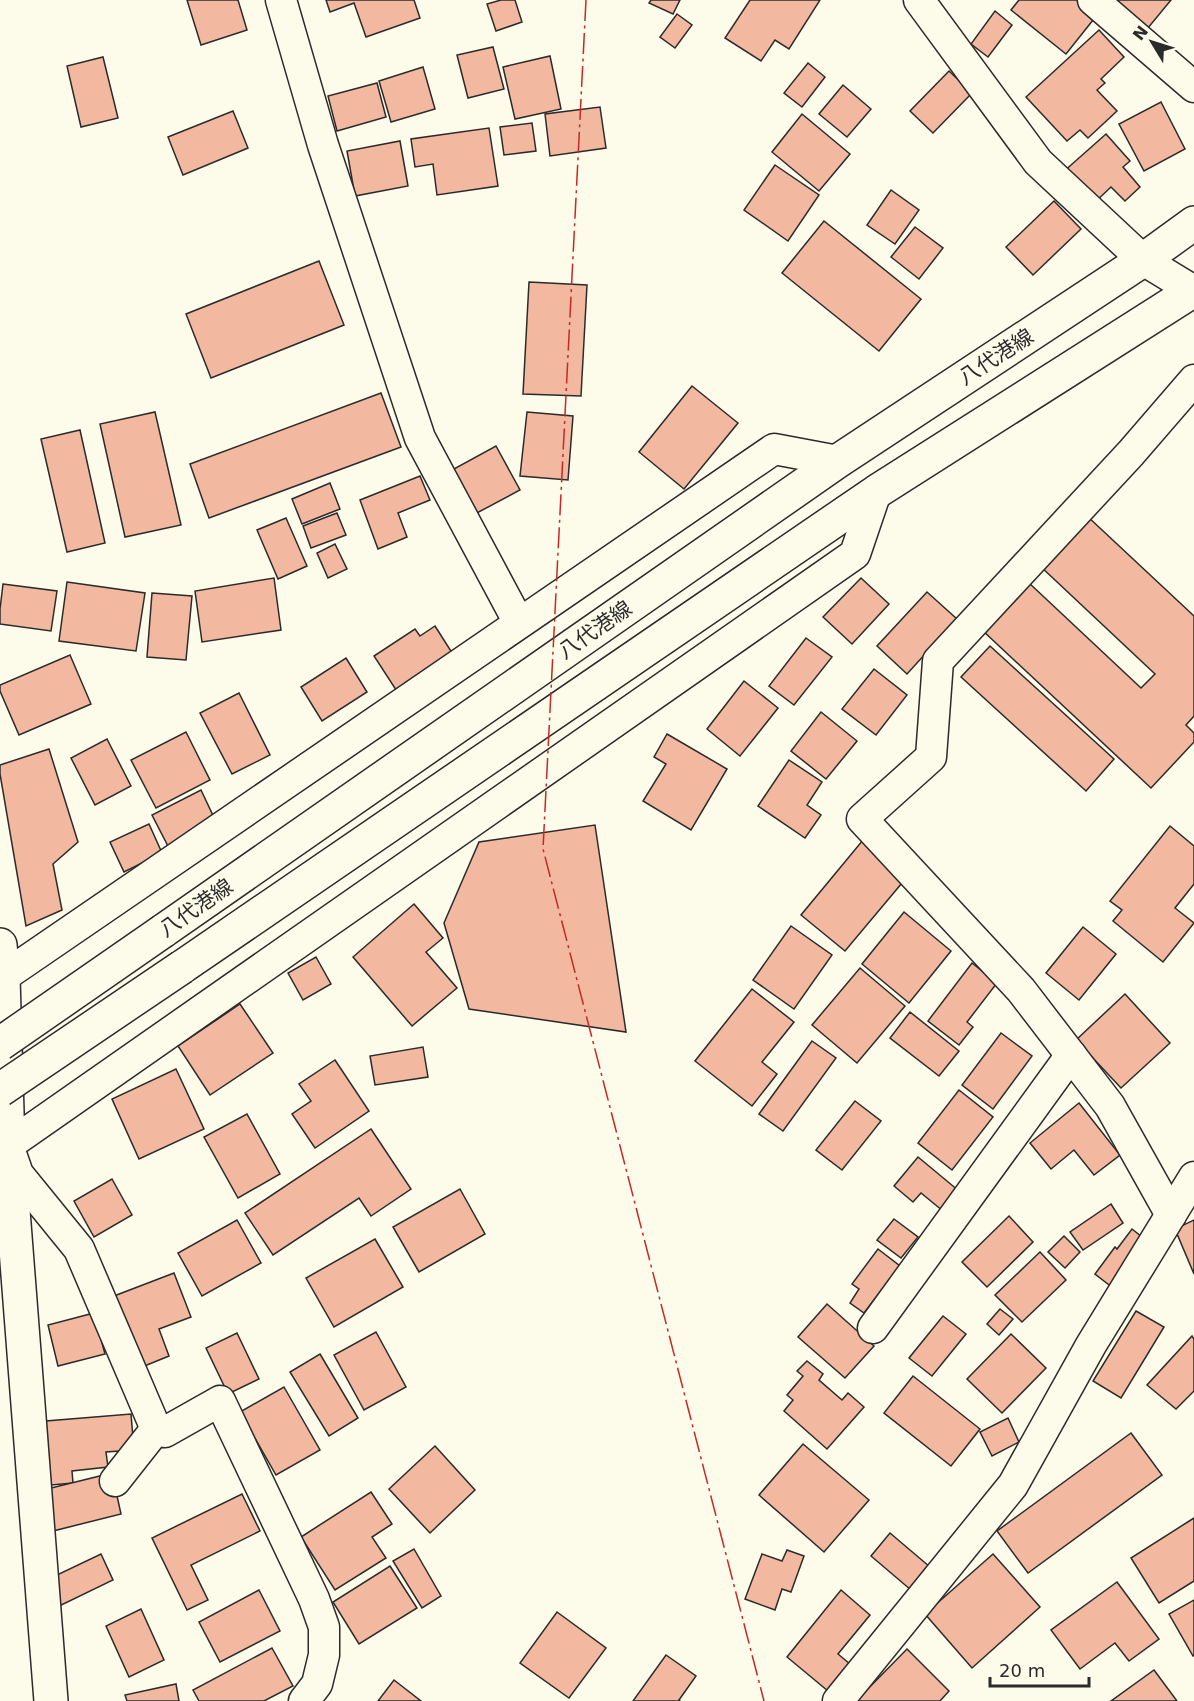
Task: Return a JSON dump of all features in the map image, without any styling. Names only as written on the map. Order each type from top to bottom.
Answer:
[{"type":"main road","name":"八代港線","points":[[0,1044],[838,460],[1143,260],[1194,223]]},
{"type":"main road","name":"八代港線","points":[[0,1090],[876,492],[1194,290]]},
{"type":"main road","points":[[0,945],[3,977],[4,1148],[51,1701]]},
{"type":"street","points":[[281,0],[322,146],[420,438],[519,623]]},
{"type":"street","points":[[919,0],[1038,162],[1143,260],[1194,290]]},
{"type":"street","points":[[1093,0],[1194,87]]},
{"type":"street","points":[[1171,1215],[1110,1106],[1021,990],[862,819],[931,757],[938,661],[1131,453],[1194,380]]},
{"type":"street","points":[[3,977],[774,449],[838,460]]},
{"type":"street","points":[[304,1701],[317,1684],[324,1655],[324,1627],[314,1599],[220,1401],[165,1432],[156,1429],[79,1249],[18,1174],[4,1148],[855,554],[876,492]]},
{"type":"street","points":[[873,1328],[1071,1055]]},
{"type":"street","points":[[838,1701],[1013,1485],[1091,1345],[1194,1177]]},
{"type":"street","points":[[115,1481],[156,1429]]},
{"type":"building","points":[[187,0],[238,0],[247,30],[201,45]]},
{"type":"building","points":[[326,0],[414,0],[420,18],[366,37],[354,3],[330,12]]},
{"type":"building","points":[[501,0],[515,0],[522,22],[496,31],[487,4]]},
{"type":"building","points":[[651,0],[680,0],[673,14],[649,3]]},
{"type":"building","points":[[750,0],[820,0],[789,49],[775,40],[761,61],[725,38]]},
{"type":"building","points":[[1019,0],[1079,0],[1097,15],[1066,54],[1011,10]]},
{"type":"building","points":[[1116,0],[1171,0],[1143,34],[1110,7]]},
{"type":"building","points":[[995,11],[1012,25],[988,57],[971,44]]},
{"type":"building","points":[[677,14],[692,25],[675,48],[660,37]]},
{"type":"building","points":[[1099,30],[1124,57],[1101,79],[1105,83],[1097,90],[1117,111],[1088,138],[1080,130],[1067,141],[1026,97]]},
{"type":"building","points":[[493,47],[504,89],[468,98],[457,55]]},
{"type":"building","points":[[550,56],[561,109],[515,119],[503,67]]},
{"type":"building","points":[[103,57],[118,118],[81,127],[67,66]]},
{"type":"building","points":[[808,63],[825,77],[802,107],[784,93]]},
{"type":"building","points":[[423,67],[435,109],[391,122],[379,81]]},
{"type":"building","points":[[949,71],[972,93],[933,133],[910,111]]},
{"type":"building","points":[[377,83],[386,117],[337,131],[328,96]]},
{"type":"building","points":[[843,85],[871,109],[847,137],[819,114]]},
{"type":"building","points":[[1161,102],[1185,149],[1144,171],[1119,124]]},
{"type":"building","points":[[600,107],[606,148],[550,156],[545,114]]},
{"type":"building","points":[[233,111],[248,148],[183,175],[168,137]]},
{"type":"building","points":[[802,114],[850,154],[819,191],[772,152]]},
{"type":"building","points":[[532,123],[536,151],[504,155],[500,127]]},
{"type":"building","points":[[489,128],[498,186],[437,195],[433,164],[415,167],[411,139]]},
{"type":"building","points":[[1106,134],[1130,161],[1123,167],[1140,187],[1125,201],[1111,187],[1091,206],[1062,173]]},
{"type":"building","points":[[400,141],[408,186],[355,196],[347,151]]},
{"type":"building","points":[[775,165],[819,195],[788,241],[744,210]]},
{"type":"building","points":[[891,190],[919,210],[895,244],[867,225]]},
{"type":"building","points":[[1054,201],[1081,229],[1033,275],[1006,247]]},
{"type":"building","points":[[824,221],[921,299],[879,351],[782,273]]},
{"type":"building","points":[[915,227],[943,248],[919,279],[891,257]]},
{"type":"building","points":[[319,261],[344,325],[211,378],[186,314]]},
{"type":"building","points":[[529,282],[587,285],[581,396],[523,394]]},
{"type":"building","points":[[692,386],[738,423],[684,489],[639,452]]},
{"type":"building","points":[[381,393],[401,447],[209,518],[190,464]]},
{"type":"building","points":[[155,412],[181,525],[125,537],[100,424]]},
{"type":"building","points":[[527,412],[573,416],[568,480],[520,476]]},
{"type":"building","points":[[80,430],[105,543],[67,552],[41,439]]},
{"type":"building","points":[[496,446],[520,490],[475,514],[452,470]]},
{"type":"building","points":[[420,476],[430,500],[398,513],[407,537],[378,549],[360,500]]},
{"type":"building","points":[[330,483],[340,509],[302,524],[292,499]]},
{"type":"building","points":[[337,513],[346,535],[311,548],[303,526]]},
{"type":"building","points":[[1086,515],[1194,616],[1194,716],[1186,725],[1194,733],[1194,742],[1151,788],[982,630],[1028,582],[1141,688],[1155,674],[1039,565]]},
{"type":"building","points":[[286,518],[307,566],[278,579],[257,530]]},
{"type":"building","points":[[335,544],[347,569],[328,578],[317,553]]},
{"type":"building","points":[[274,578],[281,630],[202,642],[195,591]]},
{"type":"building","points":[[861,578],[889,604],[852,644],[823,617]]},
{"type":"building","points":[[67,582],[145,593],[136,651],[59,641]]},
{"type":"building","points":[[3,584],[57,591],[51,631],[0,624]]},
{"type":"building","points":[[927,592],[957,619],[907,674],[877,646]]},
{"type":"building","points":[[152,593],[192,596],[186,660],[147,657]]},
{"type":"building","points":[[435,626],[456,659],[400,696],[374,656],[415,629],[420,636]]},
{"type":"building","points":[[806,638],[832,657],[794,705],[769,686]]},
{"type":"building","points":[[990,646],[1114,759],[1086,791],[961,677]]},
{"type":"building","points":[[70,655],[91,704],[19,735],[0,691],[0,685]]},
{"type":"building","points":[[346,658],[367,692],[322,721],[301,687]]},
{"type":"building","points":[[874,669],[907,695],[876,735],[842,709]]},
{"type":"building","points":[[744,681],[778,708],[740,756],[707,729]]},
{"type":"building","points":[[239,693],[270,755],[232,774],[200,713]]},
{"type":"building","points":[[821,712],[857,741],[826,779],[791,751]]},
{"type":"building","points":[[186,732],[210,780],[156,808],[131,760]]},
{"type":"building","points":[[667,734],[727,769],[691,830],[643,801],[666,764],[654,757]]},
{"type":"building","points":[[107,739],[131,786],[95,805],[71,758]]},
{"type":"building","points":[[49,749],[78,842],[53,864],[62,910],[26,926],[0,765]]},
{"type":"building","points":[[789,760],[822,782],[807,805],[821,815],[805,838],[758,806]]},
{"type":"building","points":[[201,790],[217,824],[169,848],[152,815]]},
{"type":"building","points":[[149,824],[162,853],[124,872],[110,842]]},
{"type":"building","points":[[595,825],[626,1032],[469,1009],[444,923],[479,842]]},
{"type":"building","points":[[1170,826],[1194,846],[1194,884],[1175,908],[1194,923],[1163,962],[1113,921],[1122,910],[1110,901]]},
{"type":"building","points":[[863,840],[907,877],[845,951],[801,915]]},
{"type":"building","points":[[414,904],[443,938],[426,952],[457,988],[412,1026],[353,957]]},
{"type":"building","points":[[904,912],[951,951],[909,1003],[862,964]]},
{"type":"building","points":[[791,926],[832,955],[794,1009],[753,980]]},
{"type":"building","points":[[1083,927],[1116,954],[1079,1000],[1046,973]]},
{"type":"building","points":[[316,957],[331,984],[303,1000],[288,973]]},
{"type":"building","points":[[972,963],[997,983],[967,1022],[973,1027],[959,1045],[928,1021]]},
{"type":"building","points":[[860,968],[905,1006],[857,1063],[812,1025]]},
{"type":"building","points":[[752,989],[794,1022],[762,1062],[777,1074],[752,1106],[695,1061]]},
{"type":"building","points":[[1125,994],[1170,1043],[1121,1088],[1076,1040]]},
{"type":"building","points":[[240,1004],[273,1053],[210,1095],[178,1046]]},
{"type":"building","points":[[910,1012],[959,1051],[939,1076],[890,1038]]},
{"type":"building","points":[[1001,1033],[1032,1056],[993,1109],[962,1085]]},
{"type":"building","points":[[812,1041],[836,1058],[783,1131],[759,1114]]},
{"type":"building","points":[[423,1047],[428,1077],[375,1085],[370,1056]]},
{"type":"building","points":[[335,1060],[369,1111],[315,1148],[292,1114],[311,1101],[299,1084]]},
{"type":"building","points":[[176,1069],[204,1129],[139,1159],[112,1099]]},
{"type":"building","points":[[959,1090],[993,1117],[952,1170],[918,1143]]},
{"type":"building","points":[[855,1101],[881,1121],[842,1170],[816,1150]]},
{"type":"building","points":[[1079,1103],[1120,1155],[1094,1175],[1074,1150],[1051,1169],[1030,1143]]},
{"type":"building","points":[[247,1114],[280,1174],[238,1198],[204,1137]]},
{"type":"building","points":[[371,1129],[411,1189],[371,1216],[359,1198],[273,1255],[245,1213]]},
{"type":"building","points":[[918,1157],[959,1191],[943,1211],[921,1193],[913,1202],[894,1186]]},
{"type":"building","points":[[112,1179],[132,1215],[94,1237],[74,1201]]},
{"type":"building","points":[[460,1189],[485,1234],[419,1272],[393,1227]]},
{"type":"building","points":[[1111,1204],[1123,1223],[1083,1250],[1070,1232]]},
{"type":"building","points":[[1009,1216],[1033,1242],[987,1287],[962,1262]]},
{"type":"building","points":[[894,1219],[918,1237],[901,1258],[877,1240]]},
{"type":"building","points":[[237,1220],[261,1263],[202,1296],[178,1253]]},
{"type":"building","points":[[1194,1220],[1194,1274],[1175,1229]]},
{"type":"building","points":[[1132,1229],[1147,1241],[1113,1288],[1095,1274]]},
{"type":"building","points":[[1064,1236],[1080,1252],[1065,1268],[1048,1252]]},
{"type":"building","points":[[375,1239],[403,1287],[334,1327],[306,1278]]},
{"type":"building","points":[[878,1249],[900,1266],[864,1313],[850,1303],[859,1289],[852,1284]]},
{"type":"building","points":[[1040,1252],[1066,1280],[1022,1322],[995,1295]]},
{"type":"building","points":[[174,1273],[191,1317],[159,1329],[169,1356],[142,1367],[114,1296]]},
{"type":"building","points":[[827,1304],[874,1346],[845,1378],[798,1337]]},
{"type":"building","points":[[1000,1309],[1013,1319],[999,1335],[987,1324]]},
{"type":"building","points":[[1136,1311],[1164,1327],[1121,1398],[1093,1381]]},
{"type":"building","points":[[94,1313],[105,1354],[58,1366],[48,1325]]},
{"type":"building","points":[[943,1316],[966,1334],[932,1376],[909,1358]]},
{"type":"building","points":[[376,1332],[406,1387],[364,1410],[334,1355]]},
{"type":"building","points":[[237,1333],[259,1379],[228,1394],[206,1348]]},
{"type":"building","points":[[1011,1334],[1046,1368],[1002,1413],[967,1379]]},
{"type":"building","points":[[1192,1336],[1194,1339],[1194,1391],[1176,1409],[1147,1385]]},
{"type":"building","points":[[320,1354],[358,1418],[329,1436],[290,1372]]},
{"type":"building","points":[[807,1361],[823,1374],[819,1380],[842,1400],[848,1393],[864,1407],[827,1449],[784,1411],[793,1400],[787,1395],[803,1376],[797,1371]]},
{"type":"building","points":[[913,1376],[980,1429],[951,1466],[884,1413]]},
{"type":"building","points":[[284,1387],[320,1450],[276,1475],[240,1412]]},
{"type":"building","points":[[131,1414],[134,1450],[106,1452],[108,1467],[72,1471],[73,1483],[51,1485],[46,1421]]},
{"type":"building","points":[[1008,1418],[1019,1442],[992,1456],[980,1432]]},
{"type":"building","points":[[1131,1433],[1162,1475],[1028,1573],[997,1531]]},
{"type":"building","points":[[803,1444],[869,1500],[824,1552],[759,1495]]},
{"type":"building","points":[[435,1446],[475,1490],[430,1533],[389,1489]]},
{"type":"building","points":[[112,1473],[121,1514],[53,1531],[43,1490]]},
{"type":"building","points":[[371,1492],[392,1524],[372,1537],[386,1558],[335,1590],[301,1537]]},
{"type":"building","points":[[242,1494],[260,1531],[191,1565],[208,1600],[187,1610],[152,1538]]},
{"type":"building","points":[[1194,1518],[1194,1581],[1159,1603],[1131,1558]]},
{"type":"building","points":[[890,1533],[930,1567],[911,1590],[871,1556]]},
{"type":"building","points":[[414,1549],[441,1596],[422,1608],[393,1561]]},
{"type":"building","points":[[787,1550],[804,1556],[791,1592],[782,1589],[775,1610],[745,1599],[762,1554],[782,1561]]},
{"type":"building","points":[[101,1554],[113,1580],[51,1610],[38,1584]]},
{"type":"building","points":[[993,1554],[1040,1607],[972,1668],[925,1614]]},
{"type":"building","points":[[390,1566],[417,1608],[359,1644],[333,1602]]},
{"type":"building","points":[[1117,1582],[1159,1639],[1129,1661],[1115,1643],[1080,1669],[1051,1630]]},
{"type":"building","points":[[259,1590],[280,1631],[220,1662],[199,1622]]},
{"type":"building","points":[[841,1590],[870,1615],[838,1654],[856,1669],[834,1696],[787,1657]]},
{"type":"building","points":[[1194,1600],[1194,1656],[1193,1656],[1169,1614]]},
{"type":"building","points":[[141,1609],[164,1660],[129,1677],[106,1626]]},
{"type":"building","points":[[557,1612],[606,1648],[569,1698],[520,1663]]},
{"type":"building","points":[[272,1648],[293,1686],[264,1701],[199,1701],[193,1690]]},
{"type":"building","points":[[907,1649],[949,1691],[940,1701],[856,1701]]},
{"type":"building","points":[[666,1655],[696,1676],[680,1701],[633,1701]]},
{"type":"building","points":[[1154,1670],[1177,1701],[1111,1701]]},
{"type":"building","points":[[394,1680],[421,1701],[378,1701]]},
{"type":"building","points":[[176,1684],[179,1701],[127,1701],[125,1695]]},
{"type":"power","points":[[586,0],[543,849],[764,1701]]}]
